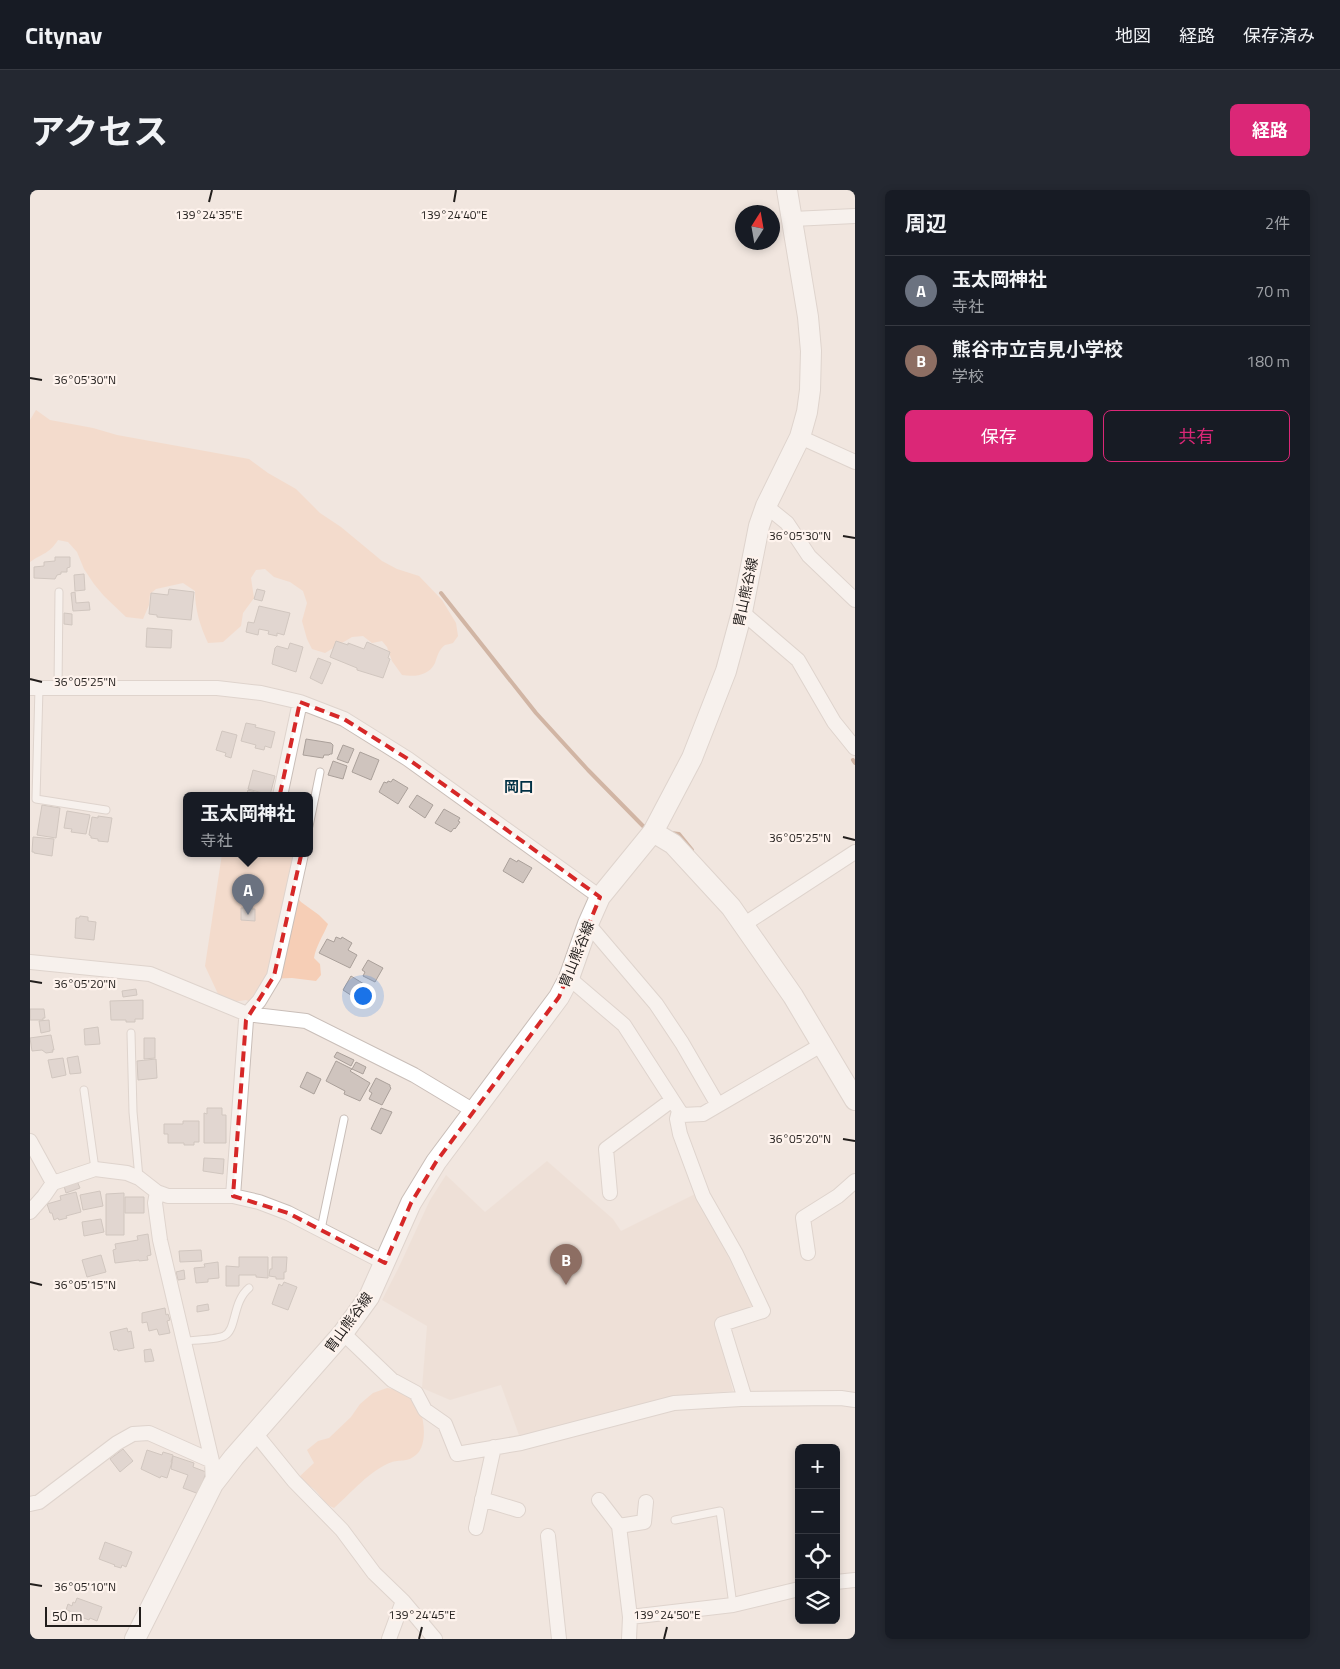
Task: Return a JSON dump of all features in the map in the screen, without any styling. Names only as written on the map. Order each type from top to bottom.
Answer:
[{"type":"main road","name":"胄山熊谷線","points":[[135,1639],[213,1484],[343,1333],[369,1297],[411,1202],[436,1162],[559,997],[569,978],[588,924],[600,897],[656,828],[692,758],[726,671],[742,612],[759,526],[766,506],[800,437],[807,412],[810,390],[811,352],[808,317],[787,190]]},
{"type":"main road","points":[[656,828],[731,908],[793,996],[855,1100]]},
{"type":"street","points":[[793,219],[855,216]]},
{"type":"street","points":[[800,437],[855,462]]},
{"type":"street","points":[[766,506],[787,523],[809,556],[855,600]]},
{"type":"street","points":[[742,612],[798,660],[834,722],[855,748]]},
{"type":"street","points":[[35,688],[217,688],[261,693],[300,702],[344,720],[408,759],[600,897]]},
{"type":"street","points":[[281,792],[300,702]]},
{"type":"street","points":[[743,925],[855,852]]},
{"type":"street","points":[[233,1196],[247,1014],[259,1001],[274,976],[301,857]]},
{"type":"street","points":[[588,924],[656,1004],[682,1043],[718,1105]]},
{"type":"street","points":[[30,962],[150,974],[247,1014],[306,1021],[414,1075],[474,1111]]},
{"type":"street","points":[[569,978],[624,1025],[682,1115],[703,1114],[823,1044]]},
{"type":"street","points":[[610,1193],[606,1149],[675,1105]]},
{"type":"street","points":[[675,1105],[680,1134],[703,1196],[736,1254],[763,1311],[722,1324],[745,1399]]},
{"type":"street","points":[[30,1141],[53,1182]]},
{"type":"street","points":[[30,1212],[53,1182],[95,1169],[127,1173],[139,1178],[157,1192],[168,1196],[233,1196],[288,1212],[385,1263]]},
{"type":"street","points":[[808,1253],[803,1218],[838,1196],[855,1181]]},
{"type":"street","points":[[157,1192],[155,1203],[160,1240],[212,1461],[213,1484]]},
{"type":"street","points":[[343,1333],[392,1380],[416,1393],[425,1410],[445,1424],[457,1454],[521,1442],[674,1403],[745,1399],[841,1398],[855,1400]]},
{"type":"street","points":[[30,1504],[39,1502],[133,1434],[149,1433],[212,1461]]},
{"type":"street","points":[[255,1433],[294,1481],[342,1530],[374,1573],[403,1601],[435,1639]]},
{"type":"street","points":[[476,1528],[494,1447]]},
{"type":"street","points":[[482,1499],[518,1510]]},
{"type":"street","points":[[599,1500],[619,1526],[630,1617],[629,1639]]},
{"type":"street","points":[[619,1526],[644,1522],[646,1502]]},
{"type":"street","points":[[548,1536],[559,1639]]},
{"type":"street","points":[[840,1582],[855,1580]]},
{"type":"street","points":[[630,1617],[733,1605],[795,1590]]},
{"type":"street","points":[[389,1639],[403,1601]]},
{"type":"lane","points":[[58,688],[59,592]]},
{"type":"lane","points":[[35,688],[36,799],[106,810]]},
{"type":"lane","points":[[313,806],[320,772]]},
{"type":"lane","points":[[131,1033],[133,1112],[139,1178]]},
{"type":"lane","points":[[84,1090],[95,1169]]},
{"type":"lane","points":[[321,1229],[344,1119]]},
{"type":"lane","points":[[184,1341],[222,1337],[228,1333],[232,1327],[237,1305],[243,1293],[249,1288]]},
{"type":"lane","points":[[675,1520],[720,1511],[733,1605]]},
{"type":"highlighted area","points":[[300,702],[344,719],[408,759],[600,897],[559,997],[436,1162],[411,1203],[385,1263],[288,1213],[233,1196],[246,1020],[274,976],[302,851],[275,817]]},
{"type":"shaded area","points":[[36,410],[50,420],[93,428],[117,435],[249,459],[268,473],[296,489],[320,513],[341,527],[382,561],[397,569],[419,576],[442,600],[456,623],[458,636],[453,643],[445,645],[441,649],[429,671],[416,676],[402,675],[392,661],[387,647],[382,641],[372,643],[363,636],[352,637],[325,653],[312,649],[302,621],[307,603],[303,591],[290,582],[274,577],[265,569],[256,570],[251,578],[254,598],[243,613],[241,626],[223,642],[208,643],[198,617],[195,591],[183,583],[156,589],[150,594],[149,605],[143,619],[126,617],[94,584],[84,569],[77,552],[68,542],[58,540],[49,551],[30,562],[30,420]]},
{"type":"shaded area","points":[[222,857],[295,857],[290,889],[301,902],[328,924],[314,958],[320,964],[321,975],[316,981],[292,978],[265,979],[254,994],[251,1002],[246,1000],[233,1002],[219,996],[205,966]]},
{"type":"shaded area","points":[[547,1161],[613,1219],[621,1231],[697,1193],[754,1310],[716,1322],[733,1391],[676,1396],[520,1438],[501,1385],[450,1400],[422,1388],[427,1326],[382,1300],[430,1200],[446,1175],[485,1212]]},
{"type":"shaded area","points":[[387,1388],[407,1392],[420,1408],[424,1434],[421,1449],[410,1459],[392,1462],[376,1470],[334,1508],[325,1503],[316,1491],[299,1477],[314,1463],[307,1450],[318,1441],[329,1438],[351,1417],[360,1404],[373,1393]]},
{"type":"building","points":[[55,557],[70,557],[70,567],[67,568],[67,572],[61,572],[55,579],[34,578],[34,567],[44,566],[44,562],[55,561]]},
{"type":"building","points":[[84,574],[85,590],[75,591],[74,575]]},
{"type":"building","points":[[169,589],[194,592],[191,620],[157,617],[157,615],[149,614],[151,593],[168,595]]},
{"type":"building","points":[[257,589],[265,591],[262,601],[254,599]]},
{"type":"building","points":[[75,592],[76,603],[89,602],[90,610],[73,611],[71,593]]},
{"type":"building","points":[[259,606],[290,613],[284,635],[277,633],[277,636],[268,634],[269,631],[259,629],[258,635],[246,632],[248,622],[254,623]]},
{"type":"building","points":[[64,613],[72,614],[72,625],[64,624]]},
{"type":"building","points":[[147,628],[172,630],[171,648],[146,647]]},
{"type":"building","points":[[336,641],[364,649],[367,642],[390,652],[388,658],[390,659],[383,678],[357,670],[357,668],[330,657]]},
{"type":"building","points":[[290,643],[303,647],[296,672],[272,664],[275,648],[277,646],[288,649]]},
{"type":"building","points":[[318,658],[331,663],[322,684],[310,678]]},
{"type":"building","points":[[246,723],[275,732],[271,748],[265,746],[264,750],[255,748],[256,745],[241,741]]},
{"type":"building","points":[[222,731],[237,735],[231,758],[225,756],[226,753],[216,750]]},
{"type":"building","points":[[306,739],[331,743],[333,745],[332,754],[324,755],[323,758],[303,755]]},
{"type":"building","points":[[343,745],[354,749],[348,763],[337,759]]},
{"type":"building","points":[[360,752],[379,760],[371,780],[352,772]]},
{"type":"building","points":[[333,761],[347,766],[343,779],[328,775]]},
{"type":"building","points":[[253,770],[275,776],[271,792],[259,792],[248,789]]},
{"type":"building","points":[[393,779],[408,788],[398,804],[379,792],[384,782],[391,782]]},
{"type":"building","points":[[417,795],[433,805],[425,818],[409,807]]},
{"type":"building","points":[[42,805],[60,808],[56,838],[37,835]]},
{"type":"building","points":[[444,809],[460,818],[458,821],[460,822],[451,832],[435,823]]},
{"type":"building","points":[[67,811],[90,815],[86,834],[71,832],[72,829],[64,828]]},
{"type":"building","points":[[98,816],[112,818],[108,842],[98,841],[98,839],[91,838],[89,835],[92,817],[98,818]]},
{"type":"building","points":[[33,837],[54,839],[52,856],[32,852]]},
{"type":"building","points":[[510,858],[532,868],[523,883],[503,871]]},
{"type":"building","points":[[245,901],[253,901],[252,909],[255,909],[255,921],[241,920],[241,908],[245,908]]},
{"type":"building","points":[[80,916],[88,917],[88,921],[96,922],[94,940],[75,938],[76,918]]},
{"type":"building","points":[[336,937],[341,939],[342,937],[352,943],[348,950],[357,955],[350,968],[319,953],[327,939],[334,942]]},
{"type":"building","points":[[368,960],[383,968],[375,982],[363,976],[365,972],[362,970]]},
{"type":"building","points":[[351,976],[372,989],[363,1003],[343,990]]},
{"type":"building","points":[[136,989],[137,995],[123,997],[122,991]]},
{"type":"building","points":[[143,1000],[143,1019],[135,1019],[135,1022],[111,1020],[110,1001]]},
{"type":"building","points":[[30,1009],[44,1009],[45,1018],[43,1020],[30,1020]]},
{"type":"building","points":[[49,1020],[50,1031],[41,1033],[39,1021]]},
{"type":"building","points":[[98,1027],[100,1044],[85,1045],[84,1029]]},
{"type":"building","points":[[51,1035],[53,1052],[32,1051],[30,1038]]},
{"type":"building","points":[[144,1038],[155,1038],[155,1058],[144,1059]]},
{"type":"building","points":[[337,1052],[354,1060],[351,1066],[334,1057]]},
{"type":"building","points":[[78,1056],[81,1073],[70,1074],[67,1058]]},
{"type":"building","points":[[63,1058],[66,1075],[52,1078],[48,1060]]},
{"type":"building","points":[[156,1059],[157,1078],[138,1080],[137,1061]]},
{"type":"building","points":[[336,1061],[352,1069],[350,1071],[370,1083],[360,1101],[344,1094],[345,1091],[326,1081]]},
{"type":"building","points":[[356,1062],[366,1067],[363,1074],[352,1069]]},
{"type":"building","points":[[307,1072],[321,1079],[314,1094],[300,1087]]},
{"type":"building","points":[[376,1078],[390,1085],[391,1088],[382,1105],[369,1099],[372,1093],[369,1091]]},
{"type":"building","points":[[207,1108],[222,1108],[222,1115],[226,1115],[226,1143],[204,1143],[204,1113],[207,1114]]},
{"type":"building","points":[[381,1108],[392,1112],[381,1134],[371,1129]]},
{"type":"building","points":[[183,1121],[199,1121],[199,1142],[194,1142],[194,1145],[168,1143],[168,1134],[164,1134],[164,1124],[183,1124]]},
{"type":"building","points":[[204,1158],[224,1159],[223,1174],[203,1171]]},
{"type":"building","points":[[77,1181],[80,1188],[66,1193],[64,1186]]},
{"type":"building","points":[[100,1191],[103,1206],[83,1210],[80,1195]]},
{"type":"building","points":[[76,1192],[81,1212],[66,1216],[67,1218],[54,1220],[47,1204],[61,1200],[60,1196]]},
{"type":"building","points":[[124,1193],[124,1235],[106,1235],[106,1194]]},
{"type":"building","points":[[125,1197],[144,1197],[144,1213],[125,1213]]},
{"type":"building","points":[[101,1219],[104,1232],[84,1236],[82,1222]]},
{"type":"building","points":[[148,1234],[151,1255],[147,1256],[148,1260],[115,1263],[113,1250],[116,1249],[115,1244],[138,1240],[137,1236]]},
{"type":"building","points":[[201,1250],[202,1261],[180,1262],[179,1251]]},
{"type":"building","points":[[101,1255],[106,1272],[87,1277],[82,1260]]},
{"type":"building","points":[[239,1257],[268,1257],[268,1278],[256,1277],[256,1275],[239,1275],[239,1286],[226,1286],[226,1266],[239,1267]]},
{"type":"building","points":[[272,1257],[287,1257],[284,1279],[276,1279],[276,1277],[269,1276],[270,1269],[272,1269]]},
{"type":"building","points":[[218,1262],[219,1278],[208,1279],[208,1282],[196,1283],[194,1268],[205,1267],[204,1264]]},
{"type":"building","points":[[184,1270],[185,1279],[178,1280],[176,1272]]},
{"type":"building","points":[[284,1282],[297,1287],[288,1310],[272,1304],[279,1284],[282,1286]]},
{"type":"building","points":[[208,1304],[209,1310],[197,1312],[197,1306]]},
{"type":"building","points":[[165,1308],[166,1315],[168,1314],[170,1320],[167,1321],[170,1333],[159,1335],[157,1329],[149,1331],[147,1322],[142,1323],[142,1313]]},
{"type":"building","points":[[127,1328],[128,1332],[131,1331],[134,1348],[114,1350],[110,1332]]},
{"type":"building","points":[[151,1349],[154,1361],[145,1362],[144,1350]]},
{"type":"building","points":[[123,1449],[133,1461],[120,1472],[110,1459]]},
{"type":"building","points":[[147,1450],[162,1455],[163,1452],[173,1455],[167,1478],[161,1476],[160,1478],[141,1469]]},
{"type":"building","points":[[173,1456],[194,1463],[193,1467],[206,1472],[199,1494],[183,1488],[188,1475],[171,1469]]},
{"type":"building","points":[[105,1542],[132,1552],[126,1567],[122,1565],[121,1568],[114,1566],[99,1559]]},
{"type":"building","points":[[77,1598],[102,1607],[97,1621],[90,1618],[89,1620],[66,1610],[68,1604],[72,1606]]},
{"type":"waterway","points":[[441,593],[536,713],[643,826],[650,828]]},
{"type":"waterway","points":[[671,833],[679,834],[692,850]]},
{"type":"place","name":"玉太岡神社","points":[[248,915]]},
{"type":"place","name":"熊谷市立吉見小学校","points":[[566,1285]]},
{"type":"district","name":"岡口","points":[[519,786]]}]
